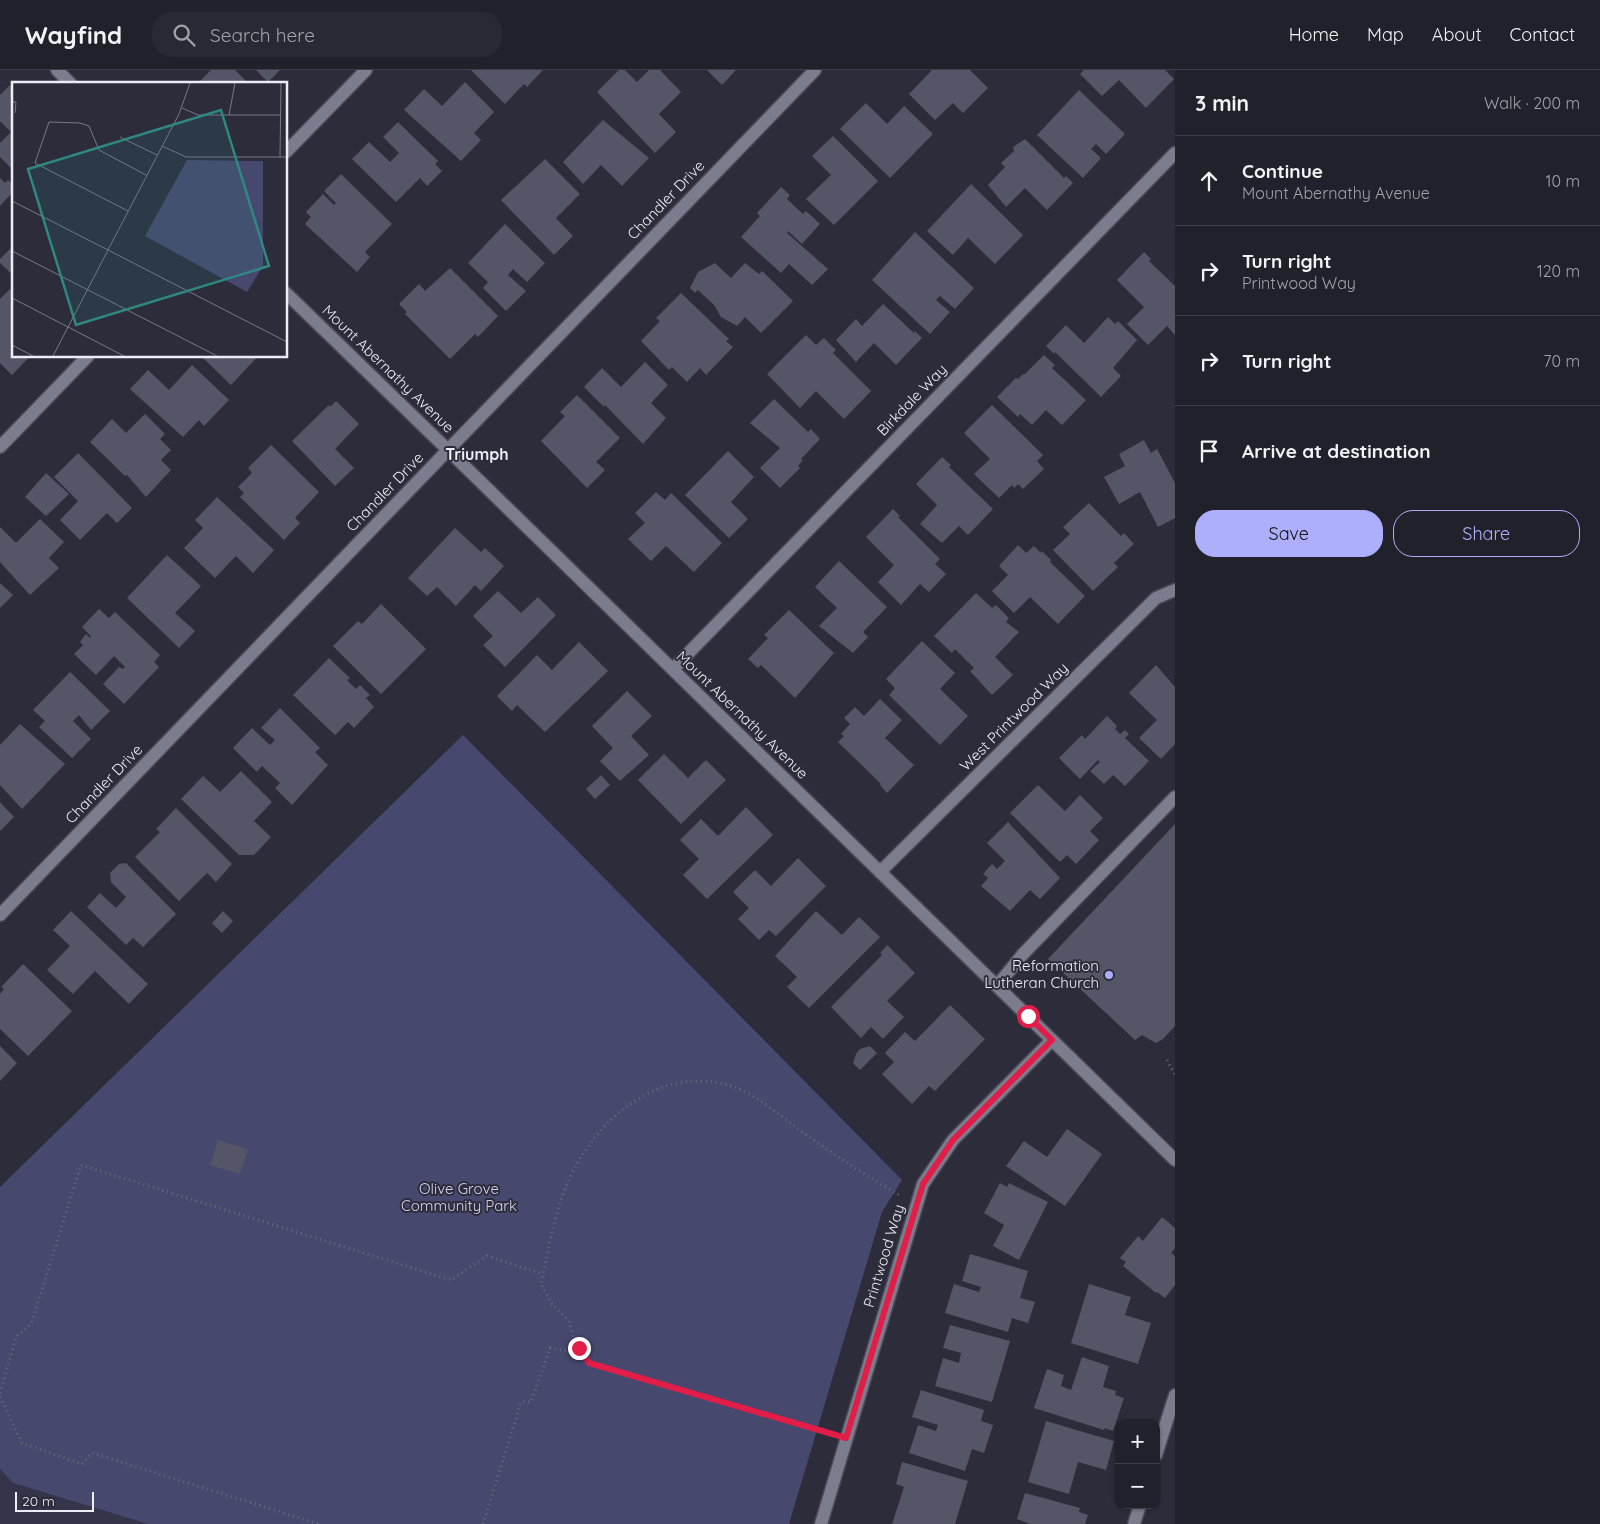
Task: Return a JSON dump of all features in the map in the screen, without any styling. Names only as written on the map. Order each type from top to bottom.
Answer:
[{"type":"street","points":[[57,70],[69,82]]},
{"type":"street","points":[[288,150],[366,70]]},
{"type":"street","name":"Chandler Drive","points":[[0,916],[815,70]]},
{"type":"street","name":"Birkdale Way","points":[[673,670],[1175,153]]},
{"type":"street","name":"Mount Abernathy Avenue","points":[[288,295],[1175,1160]]},
{"type":"street","points":[[0,447],[86,358]]},
{"type":"street","name":"West Printwood Way","points":[[880,872],[1156,598],[1175,590]]},
{"type":"street","points":[[997,986],[1023,954],[1175,797]]},
{"type":"street","name":"Printwood Way","points":[[821,1524],[923,1184],[953,1140],[1052,1040]]},
{"type":"street","points":[[1160,1442],[1175,1395]]},
{"type":"street","points":[[1134,1524],[1139,1509]]},
{"type":"path","points":[[1167,1060],[1175,1075]]},
{"type":"path","points":[[846,1438],[589,1363],[575,1342],[569,1321],[552,1304],[541,1284],[561,1199],[578,1164],[596,1135],[616,1115],[643,1095],[664,1086],[693,1081],[728,1085],[757,1099],[857,1171],[917,1205]]},
{"type":"path","points":[[319,1524],[92,1453],[82,1464],[22,1443],[0,1395],[16,1337],[31,1324],[81,1165],[451,1280],[487,1256],[543,1274]]},
{"type":"path","points":[[483,1524],[521,1402],[531,1402],[550,1348],[566,1351],[579,1348]]},
{"type":"shaded area","points":[[0,1469],[13,1483],[148,1524],[0,1524]]},
{"type":"green space","name":"Olive Grove Community Park","points":[[463,735],[902,1180],[882,1212],[789,1524],[148,1524],[13,1483],[0,1469],[0,1187]]},
{"type":"building","points":[[211,70],[235,70],[247,82],[199,82]]},
{"type":"building","points":[[256,70],[280,70],[268,82]]},
{"type":"building","points":[[471,70],[543,70],[527,87],[524,84],[505,104]]},
{"type":"building","points":[[619,70],[625,70],[637,82],[649,70],[660,70],[681,92],[659,114],[676,132],[655,153],[597,92]]},
{"type":"building","points":[[707,70],[736,70],[722,85]]},
{"type":"building","points":[[932,70],[970,70],[988,88],[963,113],[953,103],[935,120],[909,94]]},
{"type":"building","points":[[1084,70],[1165,70],[1174,79],[1146,108],[1119,80],[1102,96],[1080,74]]},
{"type":"building","points":[[465,82],[494,112],[474,133],[481,140],[461,161],[404,110],[424,89],[442,106]]},
{"type":"building","points":[[10,85],[12,86],[12,169],[0,157],[0,143],[11,132],[0,121],[0,95]]},
{"type":"building","points":[[1079,90],[1125,134],[1106,154],[1096,144],[1091,149],[1101,158],[1083,178],[1037,135]]},
{"type":"building","points":[[866,103],[887,124],[904,106],[933,134],[890,178],[840,129]]},
{"type":"building","points":[[603,120],[649,158],[622,186],[601,165],[583,184],[563,162]]},
{"type":"building","points":[[398,122],[438,161],[435,164],[442,171],[427,186],[420,178],[396,202],[352,159],[369,142],[390,162],[399,153],[383,137]]},
{"type":"building","points":[[833,136],[878,181],[834,225],[806,199],[831,175],[812,156]]},
{"type":"building","points":[[1025,139],[1064,178],[1066,176],[1073,183],[1047,210],[1025,188],[1006,207],[988,185],[1005,167],[1001,163],[1014,151],[1013,147]]},
{"type":"building","points":[[545,159],[580,194],[556,218],[573,236],[554,255],[501,200]]},
{"type":"building","points":[[341,174],[392,224],[365,252],[370,257],[357,272],[305,224],[311,217],[306,212],[323,194],[334,205],[336,203],[324,191]]},
{"type":"building","points":[[0,178],[5,183],[8,180],[12,183],[12,193],[0,206]]},
{"type":"building","points":[[971,184],[1023,235],[995,264],[968,238],[953,255],[927,231]]},
{"type":"building","points":[[781,187],[790,195],[787,199],[803,214],[806,211],[820,224],[802,244],[788,231],[787,233],[828,269],[812,285],[789,264],[781,273],[741,237],[760,216],[757,213]]},
{"type":"building","points":[[505,224],[545,263],[527,282],[513,269],[508,275],[526,291],[506,311],[483,288],[488,282],[468,263]]},
{"type":"building","points":[[915,232],[974,288],[955,309],[940,296],[936,300],[950,312],[930,334],[872,280]]},
{"type":"building","points":[[12,247],[12,274],[0,263],[0,259]]},
{"type":"building","points":[[1144,252],[1151,259],[1149,261],[1175,286],[1175,335],[1167,326],[1148,345],[1127,324],[1144,307],[1117,280]]},
{"type":"building","points":[[715,263],[731,278],[745,263],[759,274],[762,271],[793,301],[761,333],[745,317],[737,326],[721,317],[714,305],[698,290],[695,293],[690,288],[698,272]]},
{"type":"building","points":[[450,268],[498,316],[478,337],[475,334],[450,359],[405,314],[407,312],[399,304],[419,284],[425,291]]},
{"type":"building","points":[[10,289],[12,290],[12,358],[28,358],[12,375],[0,363],[0,299]]},
{"type":"building","points":[[681,293],[729,339],[726,341],[733,347],[706,375],[700,368],[687,382],[672,367],[669,370],[641,341],[660,321],[656,318]]},
{"type":"building","points":[[883,304],[922,338],[896,365],[874,343],[856,362],[836,340],[856,319],[862,326]]},
{"type":"building","points":[[1108,317],[1115,324],[1118,321],[1137,340],[1113,368],[1121,376],[1101,397],[1055,352],[1054,354],[1046,346],[1066,325],[1084,343]]},
{"type":"building","points":[[806,335],[816,345],[824,338],[836,350],[833,353],[871,391],[844,419],[816,391],[800,408],[767,374]]},
{"type":"building","points":[[1044,355],[1055,365],[1052,368],[1086,400],[1062,425],[1046,410],[1032,425],[1020,414],[1018,417],[997,397],[1016,378],[1018,379],[1024,375]]},
{"type":"building","points":[[203,358],[256,358],[231,385]]},
{"type":"building","points":[[645,362],[668,385],[651,403],[666,418],[643,444],[605,405],[604,407],[584,387],[602,368],[621,387]]},
{"type":"building","points":[[192,365],[229,400],[204,426],[199,420],[183,437],[130,389],[148,370],[169,390]]},
{"type":"building","points":[[577,395],[620,438],[596,462],[605,470],[587,488],[541,441],[565,416],[560,412]]},
{"type":"building","points":[[774,399],[808,432],[811,429],[820,439],[801,459],[803,460],[798,466],[800,468],[780,488],[760,468],[780,448],[750,423]]},
{"type":"building","points":[[336,401],[359,424],[335,449],[354,468],[335,486],[292,441],[329,405],[330,407]]},
{"type":"building","points":[[992,405],[1043,455],[1037,461],[1044,469],[1023,489],[1018,484],[1014,488],[1012,485],[999,498],[974,474],[990,459],[964,433]]},
{"type":"building","points":[[145,414],[165,434],[160,439],[171,450],[161,460],[171,470],[146,497],[127,475],[125,476],[90,442],[112,419],[126,433]]},
{"type":"building","points":[[1144,440],[1151,453],[1157,449],[1175,483],[1175,518],[1158,527],[1140,492],[1119,504],[1104,477],[1125,466],[1119,454]]},
{"type":"building","points":[[271,445],[319,492],[295,518],[300,523],[284,540],[240,497],[244,493],[238,487],[252,473],[248,468]]},
{"type":"building","points":[[728,451],[754,477],[731,502],[748,519],[729,538],[685,495]]},
{"type":"building","points":[[78,453],[132,508],[117,523],[107,513],[80,540],[60,520],[78,501],[54,477]]},
{"type":"building","points":[[942,457],[951,465],[949,467],[993,509],[968,535],[959,526],[942,543],[920,524],[937,505],[916,484]]},
{"type":"building","points":[[46,473],[69,494],[46,516],[25,497]]},
{"type":"building","points":[[656,492],[665,500],[671,493],[722,543],[694,572],[666,546],[651,561],[628,539],[645,523],[635,513]]},
{"type":"building","points":[[217,497],[274,550],[253,573],[236,556],[215,578],[184,548],[203,528],[195,520]]},
{"type":"building","points":[[1089,503],[1121,536],[1124,533],[1134,544],[1114,563],[1118,567],[1093,591],[1053,550],[1070,534],[1063,527]]},
{"type":"building","points":[[893,509],[900,516],[898,517],[940,559],[935,564],[946,574],[929,592],[920,584],[901,605],[878,582],[894,565],[866,537]]},
{"type":"building","points":[[40,519],[64,542],[49,558],[59,568],[30,595],[0,562],[0,527],[16,543]]},
{"type":"building","points":[[455,528],[481,552],[485,548],[504,566],[481,591],[475,585],[456,606],[437,587],[427,596],[408,578]]},
{"type":"building","points":[[1018,545],[1026,553],[1034,546],[1041,553],[1042,551],[1051,560],[1050,562],[1085,596],[1058,624],[1030,597],[1014,613],[992,591],[1008,575],[999,566]]},
{"type":"building","points":[[167,555],[201,586],[175,613],[195,631],[179,648],[127,598]]},
{"type":"building","points":[[839,561],[887,607],[863,632],[868,637],[853,653],[819,626],[837,608],[815,587]]},
{"type":"building","points":[[0,583],[13,595],[0,608]]},
{"type":"building","points":[[498,591],[521,613],[538,597],[556,615],[505,667],[483,645],[493,636],[473,616]]},
{"type":"building","points":[[976,593],[992,608],[996,605],[1009,618],[1006,622],[1019,632],[995,657],[1013,675],[992,695],[970,671],[974,668],[955,649],[952,653],[934,636]]},
{"type":"building","points":[[381,604],[426,649],[381,694],[333,646],[358,621],[362,624]]},
{"type":"building","points":[[99,609],[109,618],[115,612],[160,655],[154,662],[159,667],[124,704],[103,684],[119,667],[123,669],[125,667],[114,656],[96,675],[74,654],[83,645],[80,642],[86,634],[90,638],[91,636],[82,627]]},
{"type":"building","points":[[789,610],[834,653],[795,698],[761,665],[758,668],[748,659],[768,638],[764,635]]},
{"type":"building","points":[[922,641],[955,673],[940,689],[968,716],[940,745],[889,695],[895,688],[886,679]]},
{"type":"building","points":[[579,642],[608,671],[545,732],[517,705],[512,711],[497,696],[537,655],[552,670]]},
{"type":"building","points":[[329,658],[350,678],[347,680],[356,689],[360,685],[370,695],[366,698],[374,707],[354,728],[348,722],[335,735],[293,695]]},
{"type":"building","points":[[1156,665],[1175,687],[1175,744],[1161,759],[1139,738],[1157,720],[1129,693]]},
{"type":"building","points":[[70,672],[110,711],[91,730],[79,715],[73,721],[91,739],[72,758],[39,727],[45,721],[33,710]]},
{"type":"building","points":[[627,691],[652,716],[631,736],[649,755],[620,781],[600,761],[613,748],[592,726]]},
{"type":"building","points":[[880,699],[902,720],[885,738],[914,765],[887,793],[881,784],[838,742],[844,736],[841,734],[850,724],[844,718],[855,707],[864,716]]},
{"type":"building","points":[[280,708],[320,748],[315,752],[328,765],[292,805],[275,788],[280,783],[262,766],[257,772],[233,748],[252,728],[270,745],[275,740],[261,728]]},
{"type":"building","points":[[1107,716],[1117,726],[1115,729],[1120,734],[1125,730],[1129,734],[1125,738],[1149,761],[1125,786],[1113,775],[1104,784],[1090,771],[1100,762],[1098,760],[1080,779],[1059,758],[1082,735],[1085,739]]},
{"type":"building","points":[[20,724],[65,764],[22,809],[0,785],[0,745]]},
{"type":"building","points":[[664,754],[688,778],[706,760],[726,780],[681,824],[638,780]]},
{"type":"building","points":[[241,771],[272,802],[254,821],[271,837],[254,855],[239,855],[181,799],[203,776],[220,792]]},
{"type":"building","points":[[601,775],[610,785],[595,799],[586,789]]},
{"type":"building","points":[[1038,785],[1065,811],[1080,795],[1103,818],[1090,831],[1099,840],[1076,864],[1067,855],[1060,862],[1010,813]]},
{"type":"building","points":[[0,802],[14,817],[0,831]]},
{"type":"building","points":[[746,807],[773,835],[707,899],[683,875],[699,859],[680,840],[701,819],[718,836]]},
{"type":"building","points":[[176,808],[232,864],[216,882],[207,873],[179,901],[135,857],[160,832],[156,829]]},
{"type":"building","points":[[1008,822],[1060,878],[1040,899],[1030,890],[1010,911],[981,886],[988,878],[983,874],[992,864],[997,869],[1005,861],[987,843]]},
{"type":"building","points":[[1175,824],[1175,1026],[1163,1039],[1156,1043],[1142,1035],[1135,1040],[1048,959]]},
{"type":"building","points":[[798,858],[826,886],[776,936],[769,930],[759,940],[738,919],[749,908],[733,892],[755,870],[771,886]]},
{"type":"building","points":[[126,863],[176,914],[143,947],[133,938],[126,945],[87,907],[100,893],[116,908],[126,897],[111,882],[110,873],[119,864]]},
{"type":"building","points":[[71,911],[148,984],[129,1004],[95,971],[73,994],[47,970],[70,946],[53,930]]},
{"type":"building","points":[[223,911],[233,921],[222,933],[212,923]]},
{"type":"building","points":[[816,911],[842,935],[859,917],[880,937],[809,1008],[787,987],[797,977],[775,956]]},
{"type":"building","points":[[887,945],[915,973],[887,1001],[904,1017],[883,1039],[871,1027],[861,1038],[831,1007],[882,955],[880,953]]},
{"type":"building","points":[[23,964],[72,1011],[28,1056],[0,1029],[0,994],[4,989],[1,987]]},
{"type":"building","points":[[950,1005],[985,1039],[935,1091],[929,1086],[912,1104],[882,1074],[894,1062],[885,1053],[905,1032],[915,1041]]},
{"type":"building","points":[[0,1046],[17,1063],[0,1081]]},
{"type":"building","points":[[870,1046],[877,1053],[860,1070],[853,1063],[856,1054],[860,1049]]},
{"type":"building","points":[[1067,1129],[1102,1154],[1065,1206],[1006,1166],[1024,1141],[1047,1157]]},
{"type":"building","points":[[218,1140],[248,1149],[240,1174],[210,1165]]},
{"type":"building","points":[[1000,1183],[1007,1187],[1009,1183],[1048,1202],[1019,1260],[993,1246],[1004,1225],[984,1213]]},
{"type":"building","points":[[1162,1217],[1175,1228],[1175,1248],[1171,1253],[1175,1256],[1175,1285],[1165,1298],[1123,1266],[1126,1262],[1120,1258],[1138,1236],[1143,1241]]},
{"type":"building","points":[[970,1254],[1028,1271],[1020,1298],[1035,1302],[1028,1323],[1012,1318],[1008,1332],[945,1313],[954,1284],[979,1292],[981,1287],[962,1281]]},
{"type":"building","points":[[1089,1284],[1131,1297],[1125,1315],[1151,1323],[1138,1364],[1071,1343]]},
{"type":"building","points":[[950,1325],[1010,1341],[992,1402],[935,1386],[943,1358],[959,1363],[961,1353],[943,1348]]},
{"type":"building","points":[[1082,1357],[1109,1366],[1103,1387],[1116,1391],[1115,1395],[1124,1398],[1117,1419],[1115,1419],[1113,1431],[1105,1428],[1104,1430],[1034,1408],[1047,1369],[1064,1375],[1061,1386],[1071,1390]]},
{"type":"building","points":[[921,1390],[984,1410],[981,1421],[993,1425],[984,1453],[972,1449],[965,1471],[909,1453],[918,1425],[936,1431],[938,1425],[912,1417]]},
{"type":"building","points":[[1046,1421],[1114,1441],[1106,1470],[1078,1462],[1069,1494],[1028,1482]]},
{"type":"building","points":[[902,1462],[968,1481],[955,1524],[892,1524],[904,1487],[896,1484]]},
{"type":"building","points":[[1025,1493],[1080,1508],[1079,1512],[1088,1515],[1085,1524],[1030,1524],[1017,1519]]},
{"type":"place","name":"Reformation Lutheran Church","points":[[1109,975]]},
{"type":"district","name":"Triumph","points":[[477,454]]},
{"type":"route","points":[[579,1348],[589,1363],[846,1438],[923,1184],[953,1140],[1052,1040],[1028,1016]]}]
